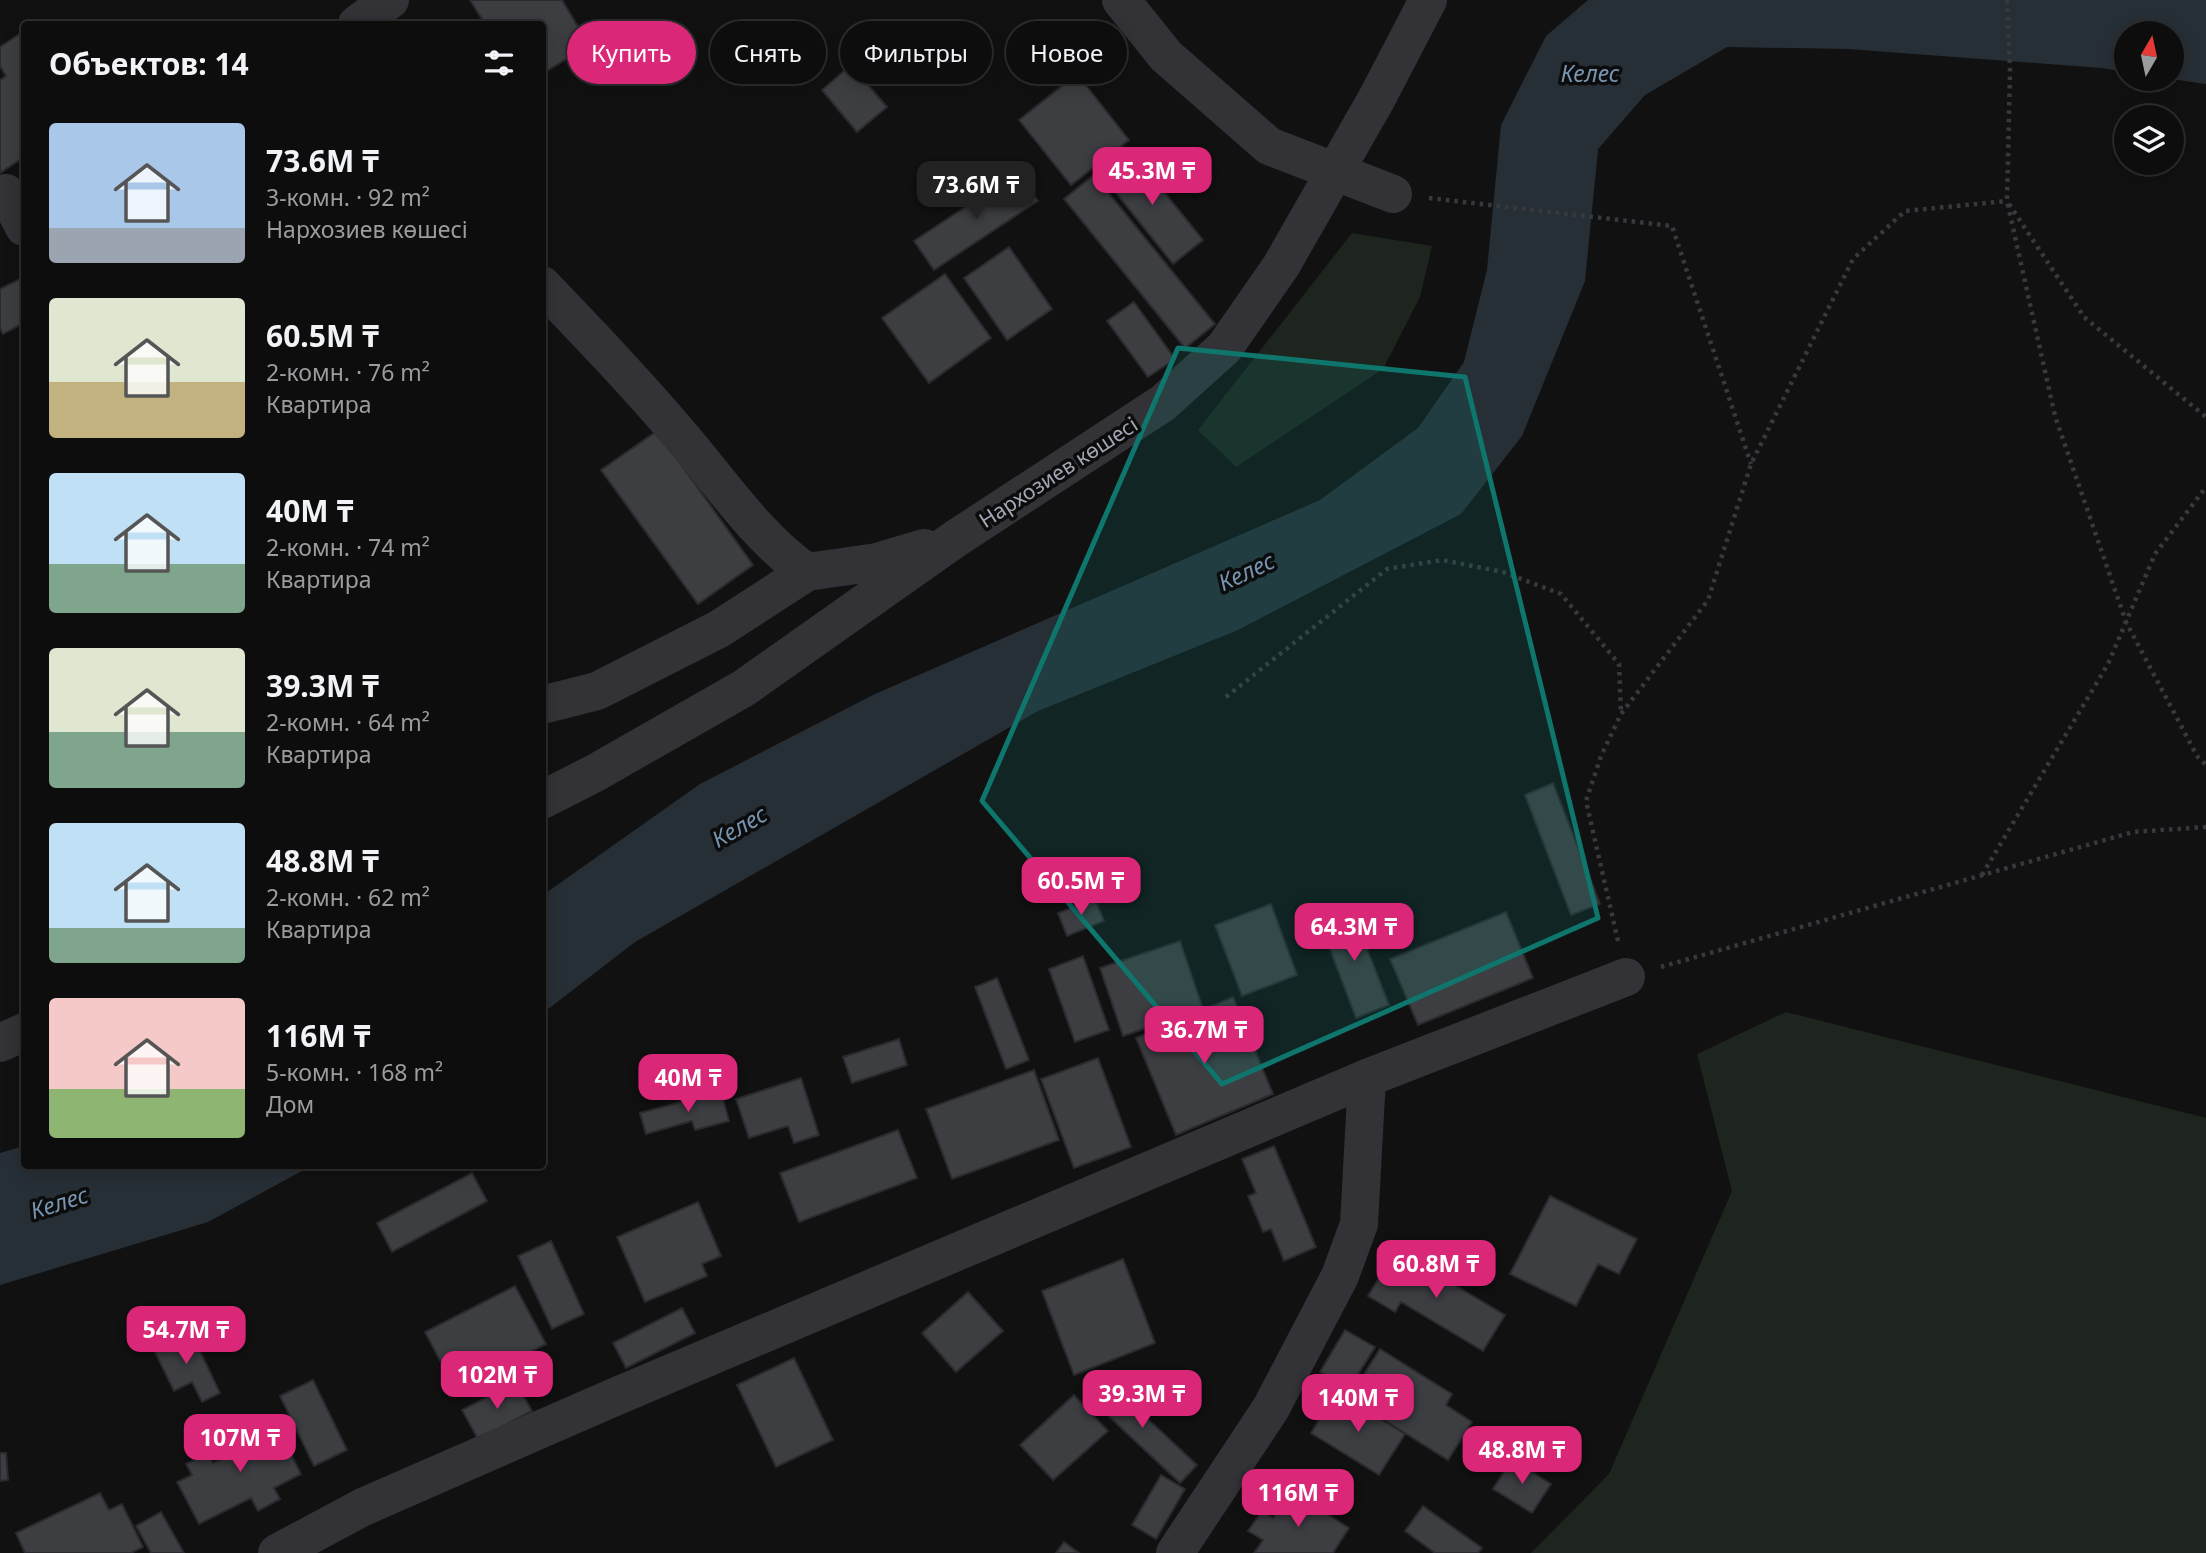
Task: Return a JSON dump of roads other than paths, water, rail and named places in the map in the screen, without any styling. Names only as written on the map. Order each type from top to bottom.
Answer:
[{"type":"street","points":[[361,21],[390,0]]},
{"type":"street","points":[[1121,0],[1166,56],[1269,146],[1393,194]]},
{"type":"street","name":"Нархозиев көшесі","points":[[546,798],[744,688],[955,539],[1163,403],[1224,348],[1281,266],[1377,99],[1428,0]]},
{"type":"street","points":[[10,190],[21,219]]},
{"type":"street","points":[[546,289],[657,407],[760,529],[788,559],[807,572]]},
{"type":"street","points":[[546,704],[597,691],[719,629],[807,572],[877,562],[955,539]]},
{"type":"street","points":[[277,1553],[363,1507],[585,1410],[1367,1078],[1626,977]]},
{"type":"street","points":[[0,1043],[21,1033]]},
{"type":"street","points":[[1175,1553],[1271,1408],[1340,1276],[1359,1224],[1367,1078]]},
{"type":"water","name":"Келес","points":[[1588,0],[2206,0],[2206,84],[2184,81],[2184,21],[2114,21],[2114,70],[1848,49],[1727,47],[1645,95],[1598,149],[1585,281],[1522,436],[1461,514],[1238,630],[1038,711],[635,942],[546,1011],[546,893],[700,784],[875,694],[1320,500],[1418,428],[1464,362],[1487,270],[1501,125],[1546,36]]},
{"type":"water","name":"Келес","points":[[21,1147],[21,1169],[305,1169],[208,1222],[0,1285],[0,1153]]}]
